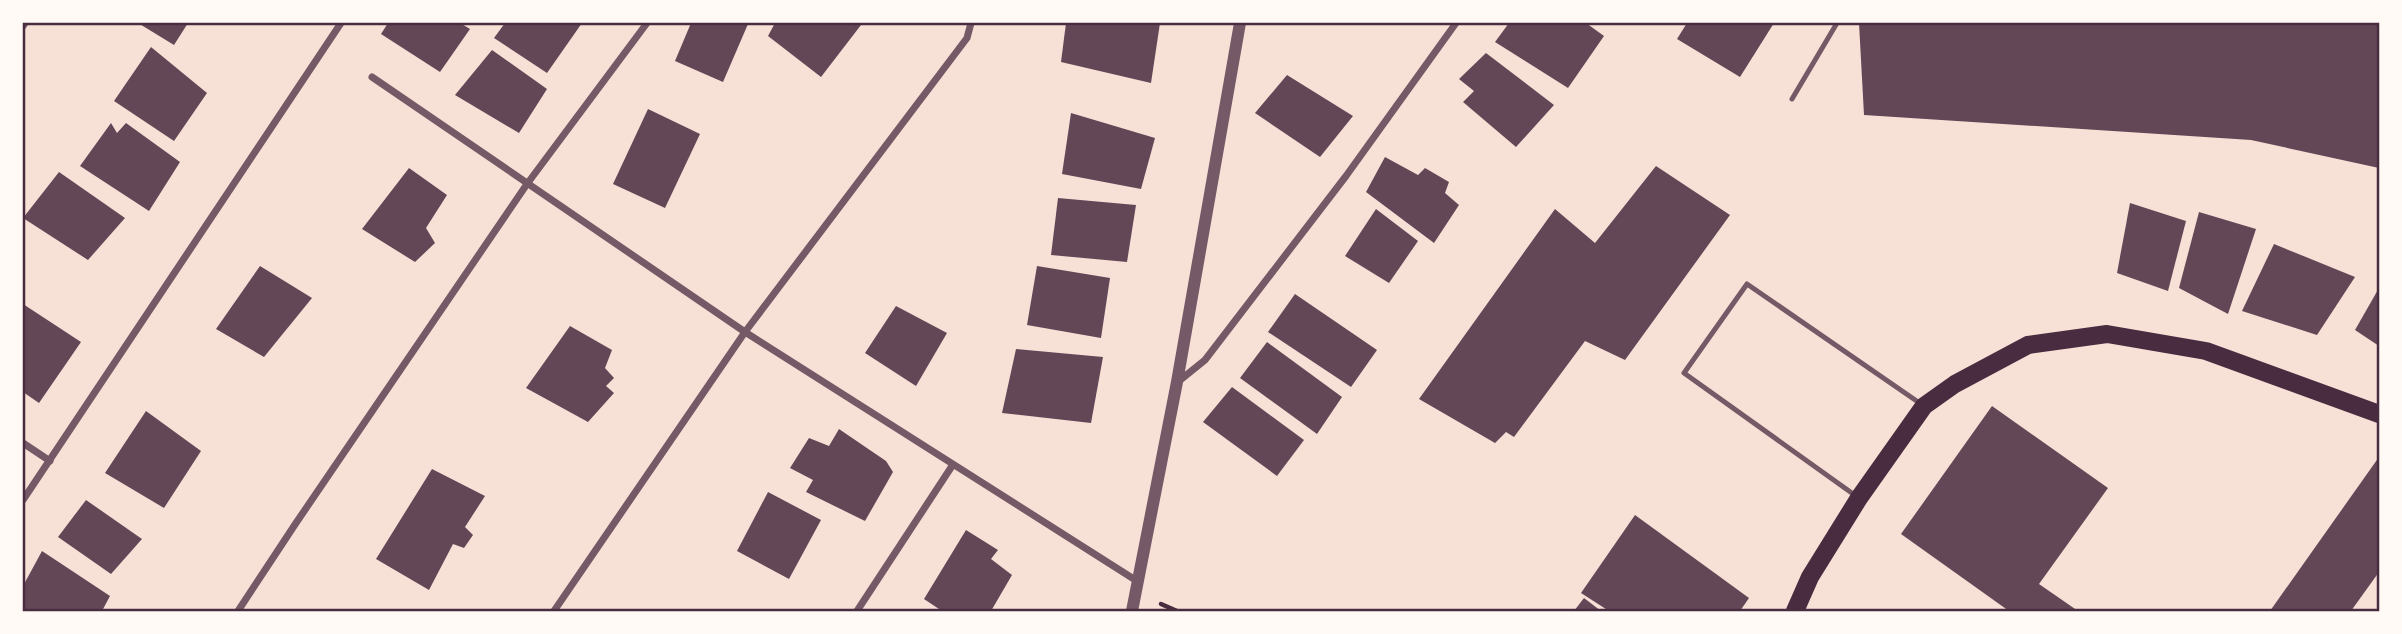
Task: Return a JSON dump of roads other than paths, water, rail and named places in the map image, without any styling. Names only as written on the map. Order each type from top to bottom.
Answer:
[{"type":"main road","points":[[1795,611],[1810,577],[1859,498],[1924,406],[1955,384],[2028,345],[2107,334],[2206,351],[2379,414]]},
{"type":"street","points":[[23,500],[341,23]]},
{"type":"street","points":[[238,611],[527,184],[647,23]]},
{"type":"street","points":[[554,611],[744,332],[967,38],[971,23]]},
{"type":"street","points":[[1132,611],[1177,382],[1240,23]]},
{"type":"street","points":[[1177,382],[1205,360],[1346,176],[1456,23]]},
{"type":"street","points":[[372,77],[744,332],[1137,581]]},
{"type":"street","points":[[23,443],[50,461]]},
{"type":"street","points":[[857,611],[952,466]]},
{"type":"lane","points":[[1791,99],[1837,23]]},
{"type":"lane","points":[[1859,498],[1684,373],[1699,351],[1747,284],[1924,406]]}]
